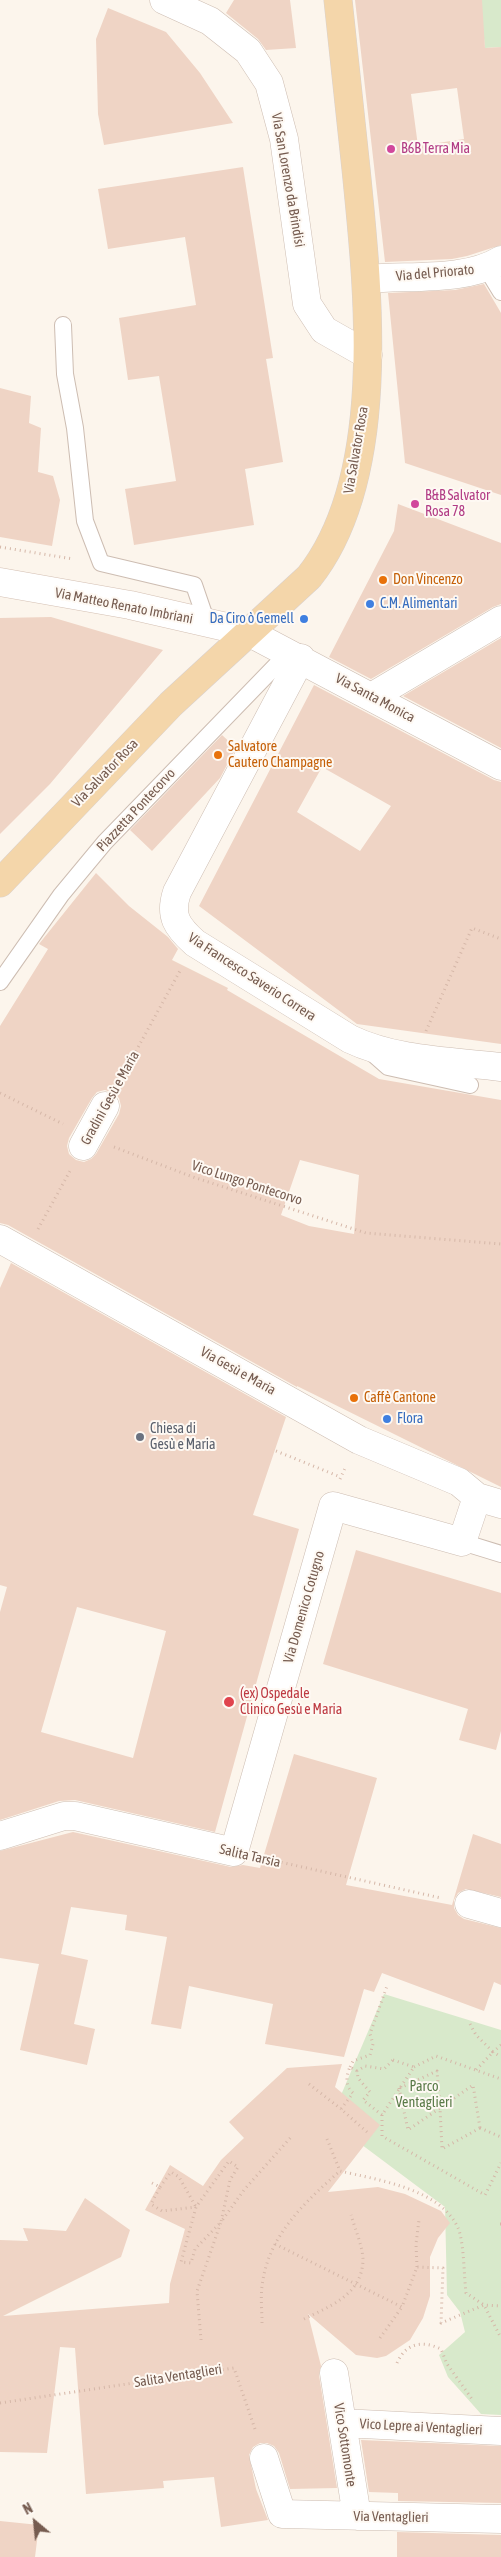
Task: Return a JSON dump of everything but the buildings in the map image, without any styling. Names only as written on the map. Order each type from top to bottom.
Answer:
[{"type":"main road","name":"Via Salvator Rosa","points":[[0,883],[171,704],[309,577],[320,564],[335,533],[356,464],[365,410],[368,355],[367,279],[338,0]]},
{"type":"street","name":"Via San Lorenzo da Brindisi","points":[[164,0],[210,21],[248,51],[269,83],[284,139],[307,304],[324,330],[368,355]]},
{"type":"street","name":"Via del Priorato","points":[[367,279],[463,273],[494,264]]},
{"type":"street","name":"Via Matteo Renato Imbriani","points":[[0,582],[130,605],[248,632]]},
{"type":"street","points":[[373,696],[501,620]]},
{"type":"street","name":"Via Santa Monica","points":[[248,632],[373,696],[501,766]]},
{"type":"street","name":"Via Francesco Saverio Correra","points":[[295,655],[177,892],[173,904],[176,922],[190,952],[366,1047],[414,1057],[501,1067]]},
{"type":"street","name":"Gradini Gesù e Maria","points":[[86,1142],[105,1106]]},
{"type":"street","name":"Via Gesù e Maria","points":[[0,1239],[29,1246],[359,1440],[459,1482],[489,1501]]},
{"type":"street","points":[[462,1542],[489,1501]]},
{"type":"street","name":"Via Domenico Cotugno","points":[[234,1852],[333,1506],[462,1542]]},
{"type":"street","name":"Salita Tarsia","points":[[0,1836],[57,1818],[75,1816],[234,1852]]},
{"type":"street","points":[[469,1904],[501,1912]]},
{"type":"street","name":"Vico Sottomonte","points":[[334,2373],[357,2516]]},
{"type":"street","name":"Vico Lepre ai Ventaglieri","points":[[342,2423],[501,2430]]},
{"type":"street","name":"Via Ventaglieri","points":[[264,2458],[282,2514],[501,2519]]},
{"type":"lane","points":[[494,264],[501,292]]},
{"type":"lane","points":[[62,325],[65,374],[75,428],[86,521],[101,563],[194,585],[207,623]]},
{"type":"lane","name":"Piazzetta Pontecorvo","points":[[0,982],[61,894],[102,846],[295,655]]},
{"type":"lane","points":[[366,1047],[388,1067],[470,1085]]},
{"type":"lane","points":[[462,1542],[501,1554]]},
{"type":"path","points":[[0,547],[101,563]]},
{"type":"path","points":[[414,1057],[472,928],[501,939]]},
{"type":"path","name":"Gradini Gesù e Maria","points":[[105,1106],[190,952]]},
{"type":"path","name":"Vico Lungo Pontecorvo","points":[[0,1093],[86,1142],[366,1233],[501,1244]]},
{"type":"path","name":"Gradini Gesù e Maria","points":[[29,1246],[86,1142]]},
{"type":"path","points":[[276,1451],[341,1477]]},
{"type":"path","name":"Salita Tarsia","points":[[234,1852],[469,1904]]},
{"type":"path","points":[[341,2109],[353,2093],[349,2089],[346,2075],[350,2067],[353,2062],[370,2055],[373,2044],[370,2034],[387,1986]]},
{"type":"path","points":[[470,2024],[476,2035],[493,2052],[501,2057]]},
{"type":"path","points":[[476,2070],[501,2045]]},
{"type":"path","points":[[501,2079],[436,2056],[414,2067],[382,2115],[382,2136],[485,2195],[501,2163]]},
{"type":"path","points":[[357,2071],[365,2066],[384,2069],[393,2060],[414,2067]]},
{"type":"path","points":[[350,2067],[357,2071]]},
{"type":"path","points":[[357,2071],[358,2078],[370,2092],[363,2100],[382,2115]]},
{"type":"path","points":[[399,2088],[437,2072],[442,2149],[480,2128]]},
{"type":"path","points":[[309,2084],[366,2132]]},
{"type":"path","points":[[399,2088],[408,2130],[473,2084],[480,2128]]},
{"type":"path","points":[[480,2128],[501,2137]]},
{"type":"path","points":[[202,2340],[197,2291],[221,2222],[230,2180],[238,2167],[229,2161],[196,2207],[181,2262],[191,2263],[195,2249],[221,2222],[244,2190],[291,2136]]},
{"type":"path","points":[[327,2139],[340,2171]]},
{"type":"path","points":[[262,2323],[263,2280],[275,2244],[292,2218],[340,2171]]},
{"type":"path","points":[[340,2171],[408,2189],[445,2208],[458,2229],[466,2293],[484,2305],[501,2338]]},
{"type":"path","points":[[171,2172],[179,2177],[196,2207],[162,2211],[151,2204],[171,2172]]},
{"type":"path","points":[[152,2183],[160,2187]]},
{"type":"path","points":[[304,2319],[345,2298],[357,2284],[363,2260],[351,2215]]},
{"type":"path","points":[[380,2338],[402,2307],[417,2267],[416,2244],[419,2220]]},
{"type":"path","points":[[275,2244],[402,2307]]},
{"type":"path","points":[[417,2267],[443,2268],[441,2323],[484,2305],[501,2306]]},
{"type":"path","points":[[396,2363],[404,2351],[414,2344],[428,2342],[441,2348],[456,2380],[475,2402]]},
{"type":"path","name":"Salita Ventaglieri","points":[[0,2403],[234,2368],[264,2458]]},
{"type":"green space","points":[[480,0],[501,0],[501,47],[485,48]]},
{"type":"green space","name":"Parco Ventaglieri","points":[[384,1994],[501,2030],[501,2415],[481,2414],[448,2377],[439,2355],[465,2332],[460,2312],[447,2295],[445,2207],[330,2121]]},
{"type":"place","name":"B6B Terra Mia","points":[[391,149]]},
{"type":"place","name":"B&B Salvator Rosa 78","points":[[415,504]]},
{"type":"place","name":"Don Vincenzo","points":[[383,580]]},
{"type":"place","name":"C.M. Alimentari","points":[[370,604]]},
{"type":"place","name":"Da Ciro ò Gemell","points":[[304,619]]},
{"type":"place","name":"Salvatore Cautero Champagne","points":[[218,755]]},
{"type":"place","name":"Caffè Cantone","points":[[354,1398]]},
{"type":"place","name":"Flora","points":[[387,1419]]},
{"type":"place","name":"Chiesa di Gesù e Maria","points":[[140,1437]]},
{"type":"place","name":"(ex) Ospedale Clinico Gesù e Maria","points":[[229,1702]]}]
